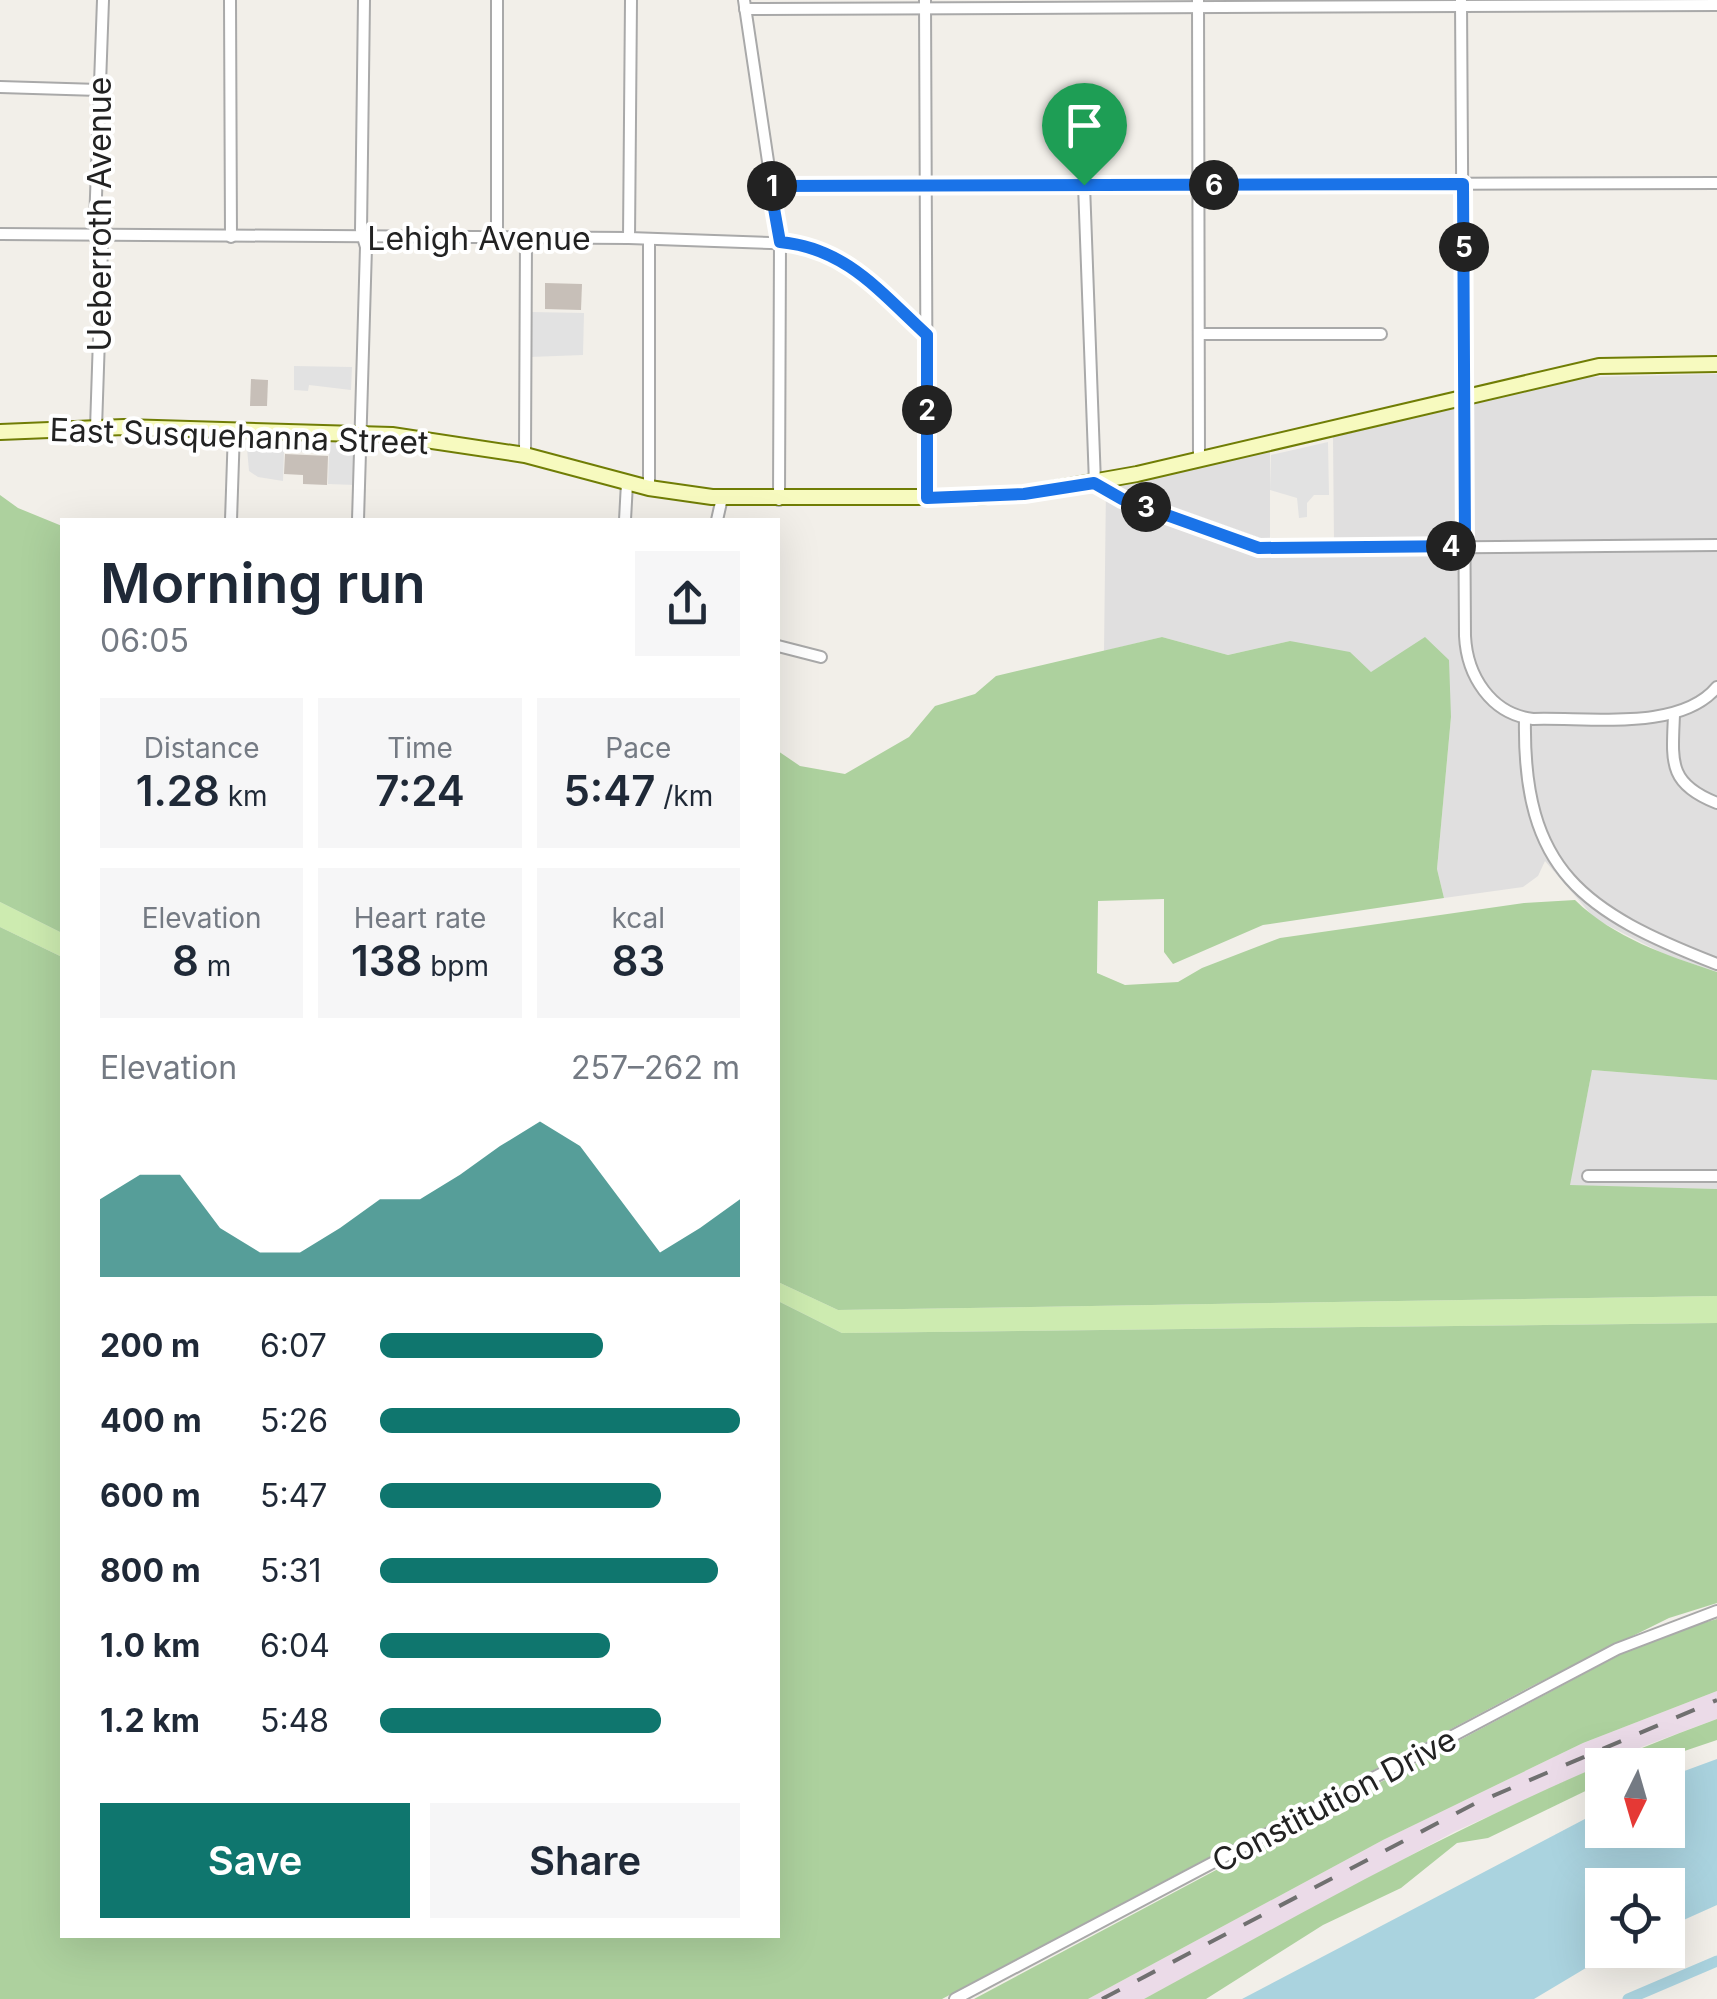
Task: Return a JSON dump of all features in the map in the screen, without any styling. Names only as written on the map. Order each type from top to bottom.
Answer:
[{"type":"main road","name":"East Susquehanna Street","points":[[0,432],[96,428],[363,434],[525,454],[648,488],[722,498],[927,498],[1024,494],[1094,483],[1599,366],[1717,364]]},
{"type":"street","name":"Ueberroth Avenue","points":[[96,428],[99,236],[95,224],[102,0]]},
{"type":"street","points":[[230,0],[228,223],[232,237]]},
{"type":"street","points":[[358,518],[363,434],[364,0]]},
{"type":"street","points":[[496,0],[496,238]]},
{"type":"street","points":[[628,238],[630,0]]},
{"type":"street","points":[[1462,3],[1465,636],[1470,666],[1495,702],[1526,718],[1674,715],[1699,704],[1717,687]]},
{"type":"street","points":[[779,500],[780,242],[744,4],[1717,5]]},
{"type":"street","points":[[925,4],[927,498]]},
{"type":"street","points":[[1198,4],[1199,460]]},
{"type":"street","points":[[0,87],[99,90]]},
{"type":"street","points":[[770,186],[1717,183]]},
{"type":"street","points":[[1084,185],[1094,483],[1122,499],[1259,548],[1717,545]]},
{"type":"street","name":"Lehigh Avenue","points":[[0,234],[780,242],[816,247],[843,260],[927,335]]},
{"type":"street","points":[[525,454],[526,238]]},
{"type":"street","points":[[648,488],[649,239]]},
{"type":"street","points":[[1199,334],[1382,334]]},
{"type":"street","points":[[232,518],[234,430]]},
{"type":"street","points":[[625,518],[626,482]]},
{"type":"street","points":[[717,518],[722,498]]},
{"type":"street","points":[[780,647],[821,657]]},
{"type":"street","points":[[1674,715],[1675,770],[1687,788],[1717,804]]},
{"type":"street","points":[[1526,718],[1529,799],[1544,840],[1564,871],[1612,918],[1717,964]]},
{"type":"street","points":[[1588,1176],[1717,1176]]},
{"type":"street","name":"Constitution Drive","points":[[956,1999],[1618,1649],[1717,1611]]},
{"type":"shaded area","points":[[531,312],[584,313],[583,355],[530,357]]},
{"type":"shaded area","points":[[294,366],[352,367],[351,390],[309,385],[308,391],[294,390]]},
{"type":"shaded area","points":[[1717,374],[1717,972],[1666,955],[1595,919],[1545,861],[1538,876],[1523,887],[1444,898],[1437,869],[1451,717],[1371,672],[1290,641],[1228,655],[1162,637],[1104,651],[1106,486],[1270,451],[1270,542],[1334,543],[1333,437],[1589,377]]},
{"type":"shaded area","points":[[246,437],[357,441],[355,485],[328,484],[329,453],[284,451],[283,481],[258,477],[249,471]]},
{"type":"shaded area","points":[[1328,442],[1329,495],[1314,495],[1307,503],[1307,517],[1299,518],[1297,498],[1270,490],[1271,455]]},
{"type":"shaded area","points":[[1592,1070],[1717,1080],[1717,1189],[1569,1186]]},
{"type":"shaded area","points":[[1717,1691],[1717,1719],[1640,1748],[1585,1748],[1585,1773],[1454,1832],[1144,1999],[1088,1999],[1383,1840],[1583,1743]]},
{"type":"green space","points":[[0,495],[18,508],[60,525],[60,932],[0,902]]},
{"type":"green space","points":[[1162,637],[1228,655],[1290,641],[1350,652],[1371,672],[1425,637],[1449,660],[1451,717],[1437,869],[1444,898],[1263,925],[1173,964],[1164,952],[1164,899],[1098,901],[1097,973],[1125,985],[1178,982],[1202,968],[1280,938],[1524,903],[1575,900],[1624,935],[1717,972],[1717,1080],[1592,1070],[1570,1185],[1717,1189],[1717,1296],[838,1310],[780,1283],[780,752],[800,766],[845,774],[909,737],[935,706],[975,694],[996,676]]},
{"type":"green space","points":[[0,902],[60,932],[60,956],[0,927]]},
{"type":"green space","points":[[0,927],[60,956],[60,1938],[780,1938],[780,1302],[842,1333],[1717,1323],[1717,1603],[1669,1618],[1534,1685],[942,1999],[0,1999]]},
{"type":"green space","points":[[780,1283],[838,1310],[1717,1296],[1717,1323],[842,1333],[780,1302]]},
{"type":"green space","points":[[1717,1619],[1717,1691],[1583,1743],[1383,1840],[1088,1999],[974,1999],[1653,1637]]},
{"type":"green space","points":[[1717,1719],[1717,1740],[1685,1751],[1642,1748]]},
{"type":"green space","points":[[1585,1772],[1585,1791],[1488,1838],[1457,1843],[1401,1888],[1323,1925],[1206,1999],[1144,1999],[1425,1848]]},
{"type":"water","points":[[1717,1759],[1717,1905],[1685,1919],[1685,1868],[1585,1868],[1586,1968],[1534,1999],[1242,1999],[1585,1819],[1585,1848],[1685,1848],[1685,1771]]},
{"type":"building","points":[[545,283],[582,284],[581,310],[545,309]]},
{"type":"building","points":[[251,379],[268,380],[267,406],[250,406]]},
{"type":"building","points":[[285,454],[328,456],[327,485],[303,484],[303,475],[284,474]]},
{"type":"waterway","points":[[1628,1999],[1717,1961]]},
{"type":"railway","points":[[1102,1999],[1474,1804],[1717,1700]]},
{"type":"route","points":[[1463,184],[1465,546],[1259,548],[1122,499],[1094,483],[1024,494],[927,498],[927,335],[843,260],[816,247],[780,242],[770,186],[1084,185],[1463,184]]}]
